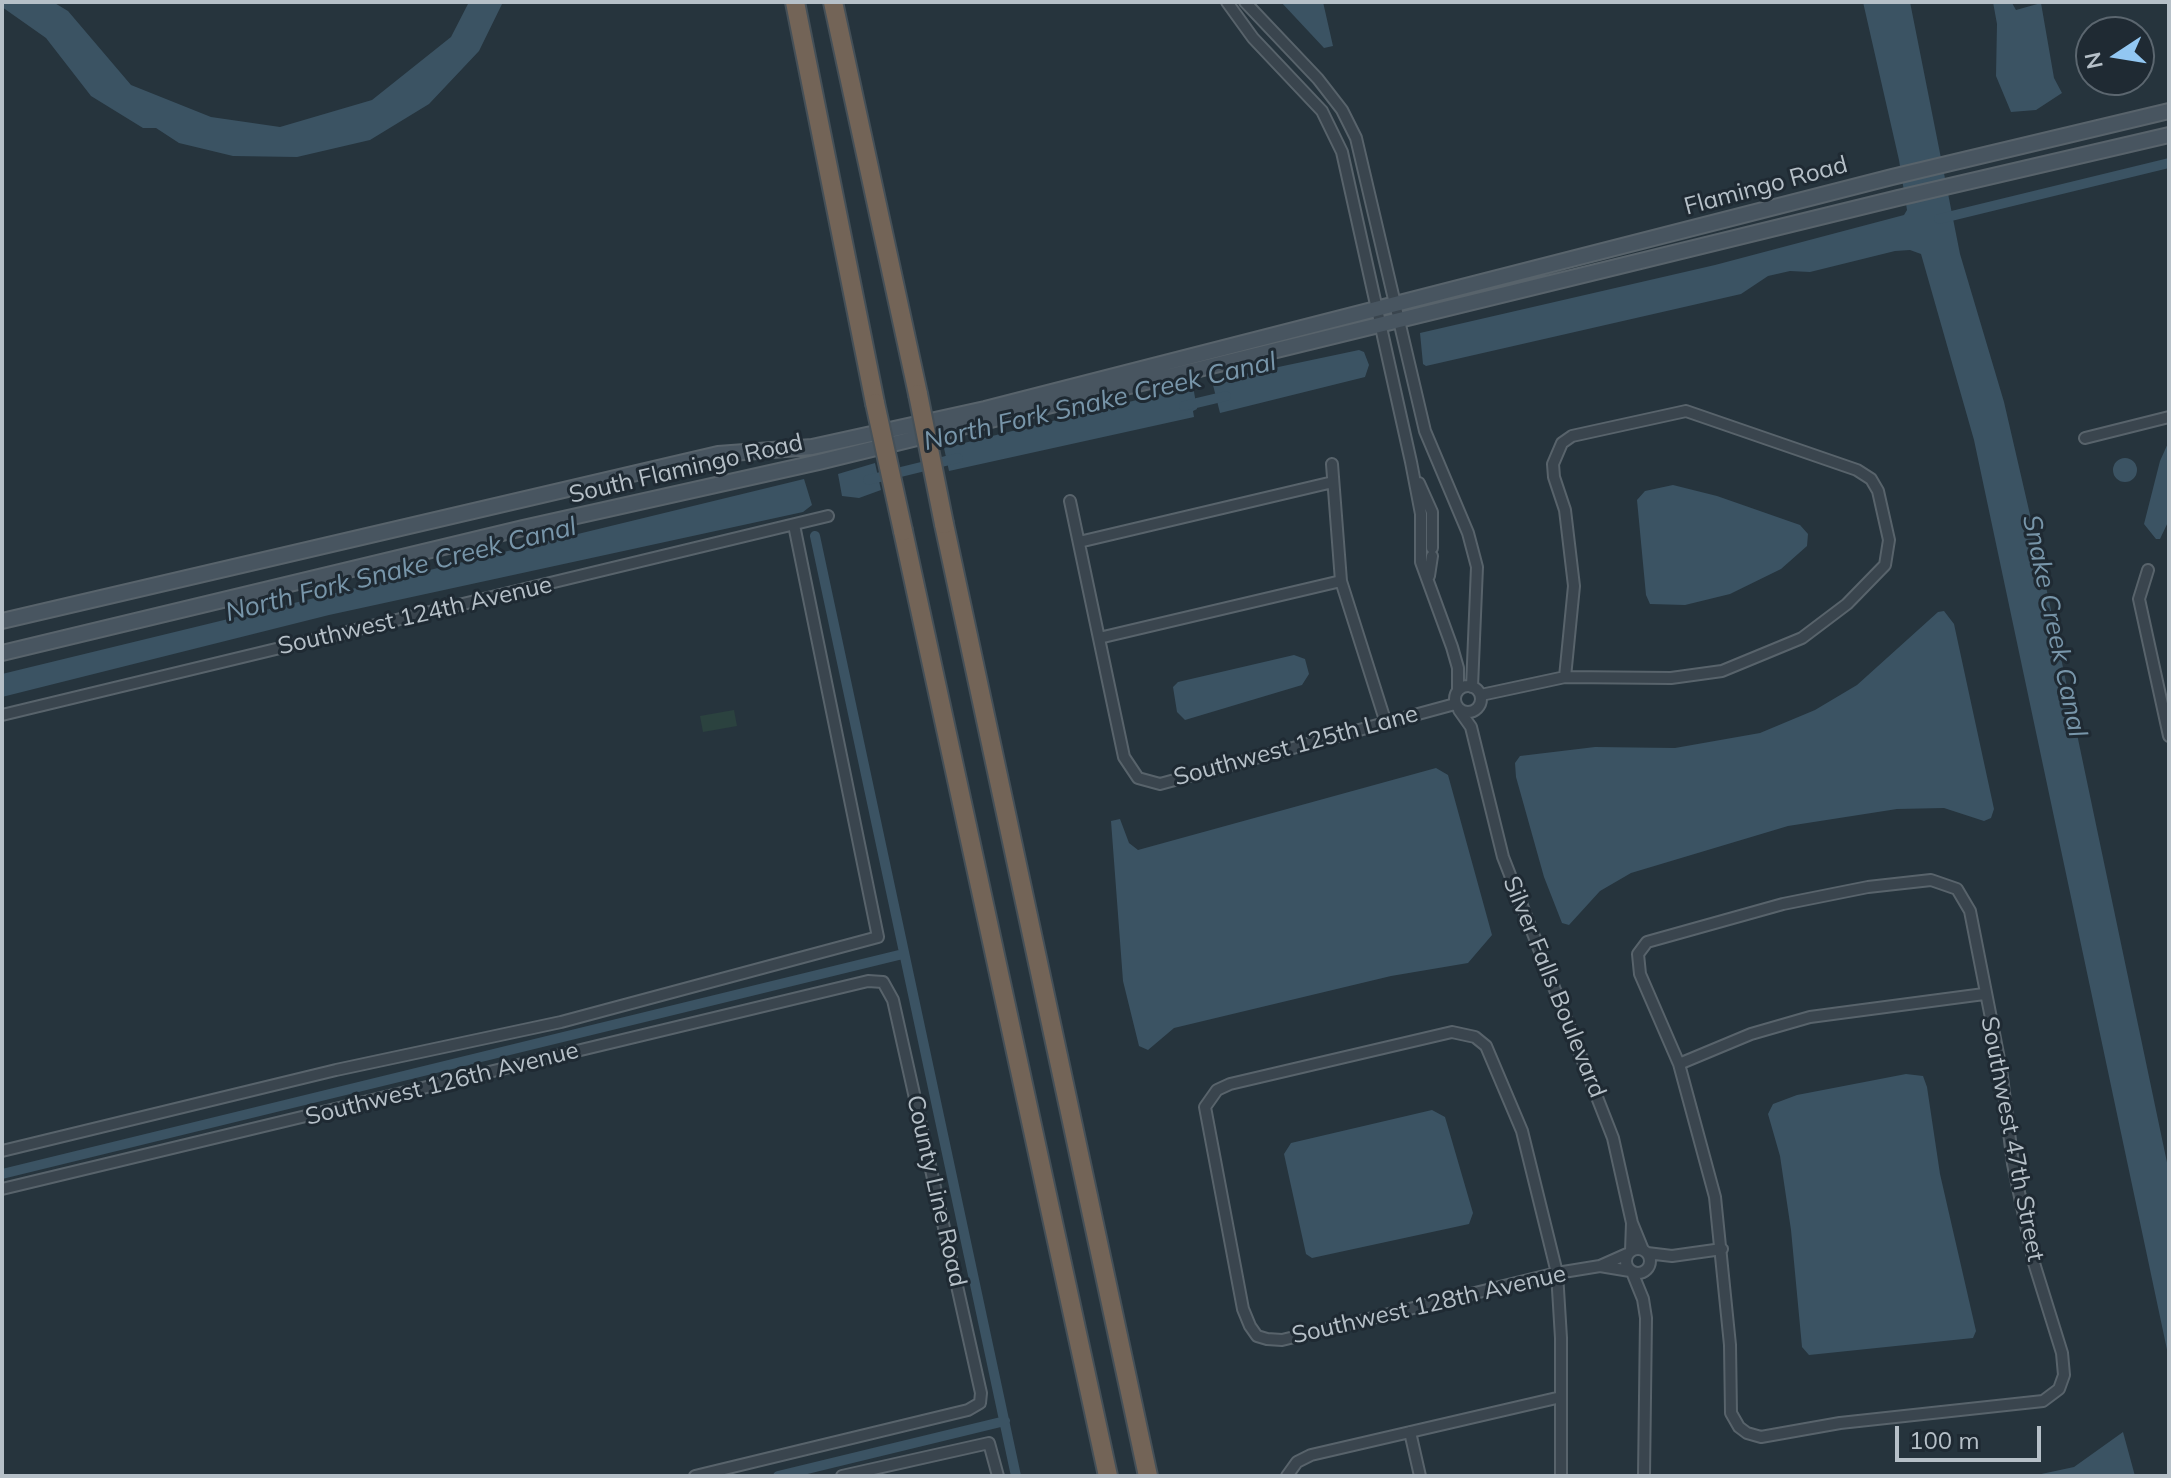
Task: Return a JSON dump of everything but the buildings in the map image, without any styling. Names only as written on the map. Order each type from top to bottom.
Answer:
[{"type":"highway","points":[[795,2],[875,403],[1108,1476]]},
{"type":"highway","points":[[833,2],[1148,1476]]},
{"type":"main road","name":"Flamingo Road","points":[[1375,308],[1892,177],[2169,111]]},
{"type":"main road","name":"Flamingo Road","points":[[1378,326],[2169,135]]},
{"type":"main road","name":"South Flamingo Road","points":[[2,621],[718,454],[812,447],[985,409],[1375,308]]},
{"type":"main road","name":"South Flamingo Road","points":[[2,653],[523,528],[819,462],[1378,326]]},
{"type":"street","points":[[1227,2],[1240,24],[1314,102],[1336,135],[1411,462],[1421,514],[1421,562],[1429,576],[1458,668],[1457,707],[1471,713],[1481,700],[1565,677],[1671,678],[1722,671],[1802,638],[1847,604],[1885,565],[1889,554],[1878,491],[1871,479],[1857,470],[1686,411],[1572,436],[1556,452],[1554,477],[1565,510],[1574,586],[1565,677]]},
{"type":"street","points":[[1245,2],[1318,79],[1349,121],[1362,157],[1425,431],[1468,533],[1477,567],[1472,687],[1481,700]]},
{"type":"street","points":[[1240,24],[1253,12]]},
{"type":"street","points":[[2085,438],[2169,417]]},
{"type":"street","points":[[1411,462],[1432,512],[1429,576]]},
{"type":"street","points":[[1332,464],[1341,581],[1385,720]]},
{"type":"street","points":[[1079,542],[1333,482]]},
{"type":"street","points":[[1070,501],[1099,638],[1341,581]]},
{"type":"street","name":"Southwest 124th Avenue","points":[[2,715],[828,516]]},
{"type":"street","name":"Southwest 126th Avenue","points":[[2,1151],[336,1070],[561,1022],[878,937],[794,525]]},
{"type":"street","points":[[2148,570],[2139,599],[2164,690],[2169,736]]},
{"type":"street","name":"Southwest 125th Lane","points":[[1099,638],[1124,757],[1138,778],[1160,784],[1276,755],[1385,720],[1457,707]]},
{"type":"street","points":[[1458,690],[1472,687]]},
{"type":"street","name":"Silver Falls Boulevard","points":[[1477,751],[1481,700]]},
{"type":"street","name":"Silver Falls Boulevard","points":[[1457,707],[1466,717],[1477,751],[1503,857],[1613,1138],[1632,1223],[1645,1251],[1647,1268]]},
{"type":"street","name":"Southwest 47th Street","points":[[1679,1064],[1640,974],[1638,954],[1647,942],[1797,901],[1868,887],[1931,880],[1957,889],[1970,911],[2001,1069],[2013,1164],[2034,1263],[2062,1353],[2064,1375],[2059,1389],[2043,1401],[1840,1423],[1761,1437],[1739,1427],[1731,1413],[1722,1249]]},
{"type":"street","name":"Southwest 126th Avenue","points":[[2,1189],[853,985],[883,982]]},
{"type":"street","name":"County Line Road","points":[[695,1476],[968,1410],[980,1403],[981,1393],[893,1000],[883,982]]},
{"type":"street","points":[[1672,1256],[1722,1249],[1715,1197],[1679,1064],[1751,1034],[1810,1017],[1984,994]]},
{"type":"street","name":"Southwest 128th Avenue","points":[[1557,1273],[1522,1131],[1486,1046],[1464,1032],[1452,1032],[1230,1084],[1208,1098],[1205,1118],[1243,1309],[1257,1336],[1282,1340],[1557,1273],[1600,1266],[1629,1252],[1645,1251],[1672,1256]]},
{"type":"street","name":"Silver Falls Boulevard","points":[[1631,1271],[1625,1261],[1632,1223]]},
{"type":"street","name":"Southwest 128th Avenue","points":[[1600,1266],[1631,1271],[1664,1262],[1672,1256]]},
{"type":"street","points":[[1644,1476],[1647,1376],[1643,1299],[1647,1268]]},
{"type":"street","points":[[1631,1271],[1643,1299]]},
{"type":"street","points":[[1557,1273],[1561,1476]]},
{"type":"street","points":[[1288,1473],[1311,1455],[1561,1397]]},
{"type":"street","points":[[1410,1432],[1420,1476]]},
{"type":"street","points":[[842,1476],[989,1443],[998,1476]]},
{"type":"green space","points":[[734,710],[737,726],[703,732],[700,716]]},
{"type":"water","points":[[2,2],[53,2],[68,11],[131,85],[211,117],[280,127],[372,100],[451,37],[469,2],[503,2],[479,51],[429,104],[370,140],[297,157],[233,156],[179,143],[156,128],[143,128],[91,96],[46,38],[2,7]]},
{"type":"water","points":[[1281,2],[1323,2],[1333,46],[1324,48]]},
{"type":"water","name":"Snake Creek Canal","points":[[1863,2],[1910,2],[1960,254],[2004,402],[2040,558],[2169,1172],[2169,1359],[1974,440],[1921,254],[1910,250],[1895,251],[1810,272],[1790,271],[1768,276],[1741,294],[1426,366],[1423,364],[1420,333],[1715,265],[1904,215],[1907,210],[1899,160]]},
{"type":"water","points":[[1993,2],[2012,3],[2016,10],[2041,3],[2054,78],[2062,93],[2036,110],[2011,112],[1996,76],[1997,24]]},
{"type":"water","points":[[1359,350],[1364,352],[1369,365],[1365,377],[1220,413],[1212,381]]},
{"type":"water","points":[[1193,386],[1197,409],[1193,411],[1194,417],[949,471],[944,448]]},
{"type":"water","points":[[2169,441],[2169,520],[2160,539],[2156,539],[2144,524],[2160,461]]},
{"type":"water","points":[[2125,458],[2133,462],[2137,470],[2133,478],[2125,482],[2117,478],[2113,470],[2117,462]]},
{"type":"water","points":[[875,463],[881,490],[859,498],[842,496],[838,474]]},
{"type":"water","points":[[804,479],[812,505],[803,512],[329,615],[2,697],[2,674]]},
{"type":"water","points":[[1673,485],[1717,496],[1800,525],[1808,534],[1807,546],[1781,569],[1730,594],[1685,605],[1650,604],[1646,595],[1637,500],[1645,491]]},
{"type":"water","points":[[1944,611],[1954,624],[1994,809],[1991,818],[1984,821],[1944,808],[1897,809],[1788,826],[1631,873],[1600,891],[1569,925],[1562,923],[1544,877],[1516,777],[1515,763],[1520,756],[1595,747],[1675,748],[1760,733],[1815,710],[1857,685],[1938,612]]},
{"type":"water","points":[[1294,655],[1305,659],[1309,674],[1302,685],[1185,720],[1177,712],[1173,687],[1178,682]]},
{"type":"water","points":[[1436,768],[1448,775],[1492,935],[1468,963],[1391,976],[1174,1028],[1148,1050],[1139,1046],[1123,981],[1111,821],[1120,819],[1129,843],[1138,850]]},
{"type":"water","points":[[1906,1074],[1923,1076],[1927,1087],[1940,1174],[1976,1331],[1973,1338],[1809,1355],[1802,1347],[1791,1230],[1780,1156],[1768,1114],[1773,1104],[1797,1095]]},
{"type":"water","points":[[1432,1110],[1445,1117],[1473,1213],[1469,1224],[1312,1258],[1306,1254],[1284,1154],[1291,1143]]},
{"type":"water","points":[[2123,1432],[2135,1476],[2032,1476],[2074,1467]]},
{"type":"waterway","points":[[1939,219],[2169,163]]},
{"type":"waterway","name":"North Fork Snake Creek Canal","points":[[1184,406],[1226,396]]},
{"type":"waterway","name":"North Fork Snake Creek Canal","points":[[868,480],[958,458]]},
{"type":"waterway","points":[[815,536],[1016,1476]]},
{"type":"waterway","points":[[2,1174],[903,954]]},
{"type":"waterway","points":[[778,1476],[1005,1421]]}]
